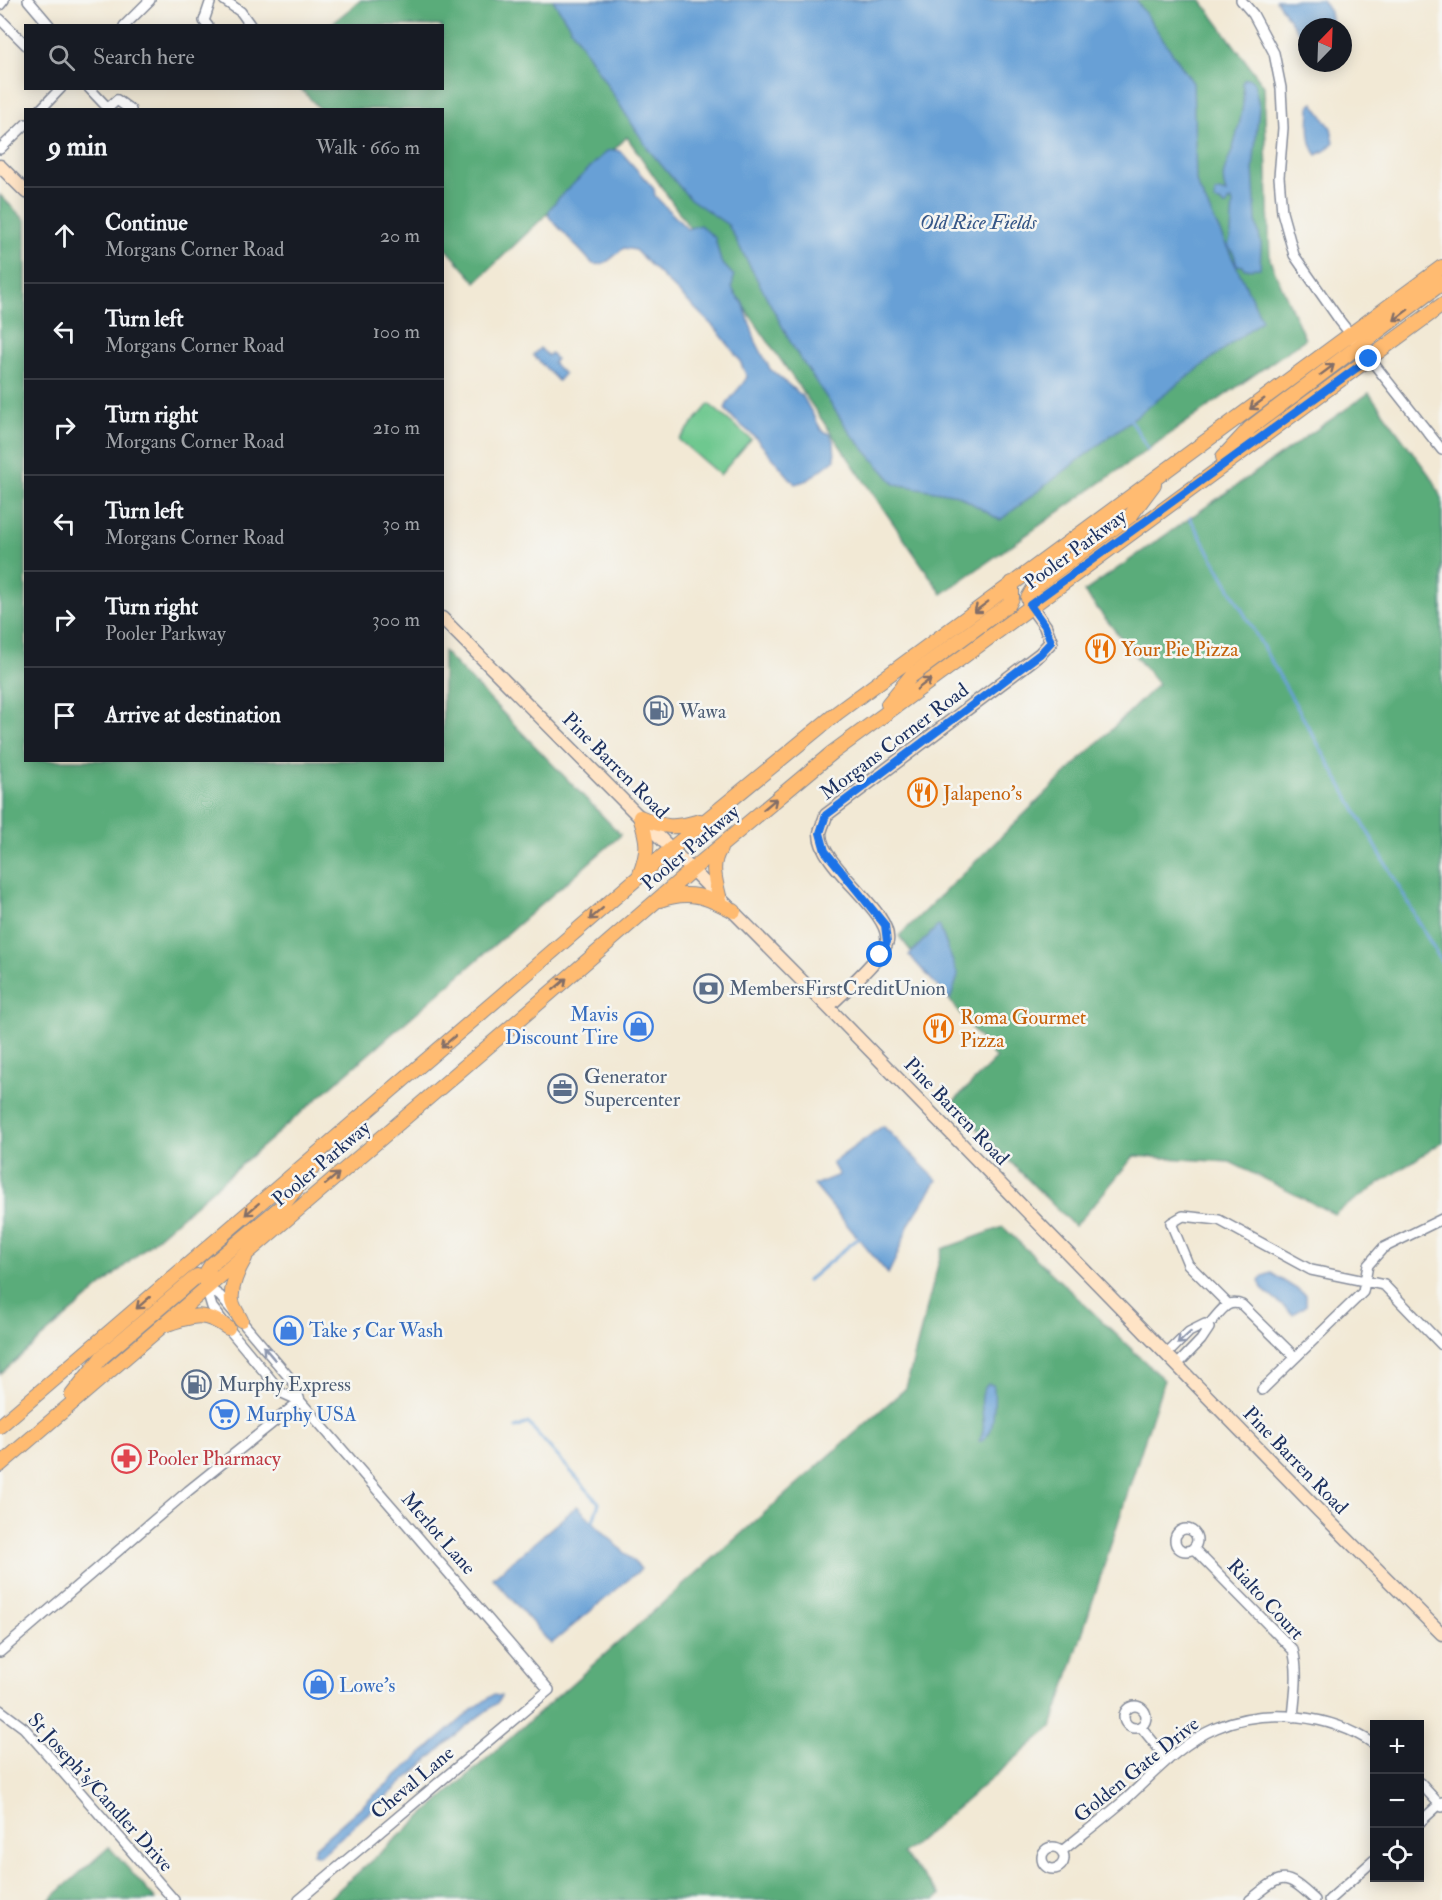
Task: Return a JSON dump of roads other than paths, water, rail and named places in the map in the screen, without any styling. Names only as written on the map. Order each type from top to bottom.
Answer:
[{"type":"main road","points":[[0,166],[24,190]]},
{"type":"main road","name":"Pooler Parkway","points":[[0,1426],[671,849],[837,713],[1163,473],[1355,340],[1442,267]]},
{"type":"main road","points":[[1205,478],[1250,428],[1355,340],[1442,283]]},
{"type":"main road","name":"Pooler Parkway","points":[[0,1465],[163,1325],[202,1282],[250,1250],[693,869],[832,753],[1030,605],[1442,305]]},
{"type":"main road","points":[[1030,605],[1028,598],[1035,586],[1131,515],[1163,473]]},
{"type":"main road","points":[[876,720],[911,676],[1009,604],[1012,598],[1012,583]]},
{"type":"main road","name":"Morgans Corner Road","points":[[828,1007],[880,955],[887,942],[885,925],[825,851],[820,833],[826,815],[1040,654],[1051,642],[1045,626],[1030,605]]},
{"type":"main road","name":"Pine Barren Road","points":[[444,620],[693,869],[1327,1520],[1442,1634]]},
{"type":"main road","points":[[640,817],[667,827],[680,827],[707,819]]},
{"type":"main road","points":[[640,817],[648,848],[640,876]]},
{"type":"main road","points":[[719,896],[714,865],[716,855],[726,842]]},
{"type":"main road","points":[[656,902],[687,894],[714,901],[734,911]]},
{"type":"main road","points":[[54,1419],[102,1357],[202,1282],[211,1265],[284,1204],[340,1134]]},
{"type":"main road","points":[[241,1320],[232,1302],[234,1285],[239,1269],[250,1250]]},
{"type":"main road","points":[[163,1325],[195,1316],[204,1316],[213,1318],[228,1328]]},
{"type":"street","points":[[0,5],[4,0]]},
{"type":"street","points":[[28,0],[48,24]]},
{"type":"street","points":[[126,24],[150,0]]},
{"type":"street","points":[[206,24],[204,21],[208,2],[224,0],[242,12],[250,24]]},
{"type":"street","points":[[1241,0],[1253,14],[1274,53],[1281,88],[1283,128],[1279,177],[1282,212],[1294,255],[1369,359],[1442,450]]},
{"type":"street","points":[[0,19],[24,43]]},
{"type":"street","points":[[42,108],[59,90]]},
{"type":"street","points":[[91,90],[106,108],[117,100],[128,108]]},
{"type":"street","points":[[0,149],[24,126]]},
{"type":"street","points":[[1228,1304],[1186,1260],[1171,1222],[1179,1217],[1223,1221],[1311,1270],[1384,1285],[1442,1345]]},
{"type":"street","points":[[1262,1390],[1363,1292],[1368,1265],[1386,1246],[1442,1219]]},
{"type":"street","name":"Merlot Lane","points":[[187,1265],[202,1282],[220,1296],[241,1320],[294,1383],[300,1401],[549,1690]]},
{"type":"street","name":"Merlot Lane","points":[[202,1282],[212,1307],[228,1328],[282,1393],[300,1401]]},
{"type":"street","points":[[1177,1365],[1204,1337],[1209,1324],[1228,1304],[1238,1303],[1246,1308],[1295,1357]]},
{"type":"street","points":[[1166,1355],[1189,1332],[1209,1324]]},
{"type":"street","points":[[0,1652],[188,1491],[300,1401]]},
{"type":"street","name":"Rialto Court","points":[[1193,1548],[1293,1650],[1297,1674],[1293,1717]]},
{"type":"street","name":"Cheval Lane","points":[[299,1900],[549,1690]]},
{"type":"street","name":"St Joseph's/Candler Drive","points":[[0,1710],[24,1728],[174,1900]]},
{"type":"street","name":"Golden Gate Drive","points":[[1062,1851],[1168,1760],[1216,1728],[1247,1719],[1293,1717],[1336,1726],[1370,1742]]},
{"type":"street","points":[[1141,1727],[1168,1760]]},
{"type":"street","points":[[1424,1789],[1441,1805],[1424,1818]]},
{"type":"street","points":[[1329,1900],[1370,1864]]},
{"type":"street","points":[[1250,1900],[1271,1882],[1282,1879],[1296,1882],[1315,1900]]},
{"type":"water","name":"Old Rice Fields","points":[[553,0],[1136,0],[1193,83],[1196,182],[1262,320],[1000,520],[958,495],[895,484],[851,434],[796,352],[728,225],[689,198],[648,149]]},
{"type":"water","points":[[1276,0],[1322,0],[1331,18],[1298,18],[1298,32]]},
{"type":"water","points":[[1245,79],[1250,79],[1254,83],[1259,106],[1253,168],[1256,221],[1261,244],[1260,268],[1244,269],[1243,266],[1237,265],[1234,254],[1228,246],[1233,203],[1231,200],[1228,201],[1227,206],[1224,206],[1214,201],[1215,193],[1219,191],[1226,193],[1223,180],[1243,106],[1242,83]]},
{"type":"water","points":[[1313,103],[1331,128],[1334,142],[1317,155],[1311,144],[1309,130],[1310,104]]},
{"type":"water","points":[[607,151],[621,152],[654,189],[655,196],[687,229],[700,225],[715,238],[721,262],[734,276],[732,287],[743,303],[756,342],[770,369],[803,397],[822,431],[830,434],[834,443],[835,459],[808,480],[795,484],[754,436],[725,409],[747,377],[739,359],[718,331],[635,250],[624,248],[606,262],[593,264],[549,217],[549,210],[558,199]]},
{"type":"water","points":[[540,348],[548,356],[551,353],[556,359],[553,363],[564,374],[558,381],[533,355]]},
{"type":"water","points":[[939,925],[958,976],[950,1000],[909,955]]},
{"type":"water","points":[[883,1126],[937,1180],[909,1224],[888,1274],[814,1185],[839,1175],[832,1163]]},
{"type":"water","points":[[1271,1273],[1306,1295],[1306,1305],[1293,1314],[1263,1290],[1259,1281],[1263,1276]]},
{"type":"water","points":[[988,1384],[993,1385],[994,1388],[992,1426],[987,1436],[979,1441],[983,1427],[982,1397]]},
{"type":"water","points":[[577,1506],[641,1569],[551,1644],[493,1578]]},
{"type":"water","points":[[493,1695],[501,1696],[497,1703],[466,1726],[320,1856],[313,1854],[315,1847],[473,1709]]},
{"type":"waterway","points":[[1129,417],[1148,449]]},
{"type":"waterway","points":[[1190,518],[1442,963]]},
{"type":"waterway","points":[[807,1281],[858,1238]]},
{"type":"waterway","points":[[516,1428],[528,1423],[599,1503],[593,1521]]},
{"type":"place","name":"Your Pie Pizza","points":[[1100,649]]},
{"type":"place","name":"Wawa","points":[[658,711]]},
{"type":"place","name":"Jalapeno's","points":[[922,793]]},
{"type":"place","name":"MembersFirstCreditUnion","points":[[708,988]]},
{"type":"place","name":"Mavis Discount Tire","points":[[639,1026]]},
{"type":"place","name":"Roma Gourmet Pizza","points":[[939,1028]]},
{"type":"place","name":"Generator Supercenter","points":[[563,1088]]},
{"type":"place","name":"Take 5 Car Wash","points":[[288,1330]]},
{"type":"place","name":"Murphy Express","points":[[197,1384]]},
{"type":"place","name":"Murphy USA","points":[[225,1414]]},
{"type":"place","name":"Pooler Pharmacy","points":[[126,1458]]},
{"type":"place","name":"Lowe's","points":[[318,1685]]}]
